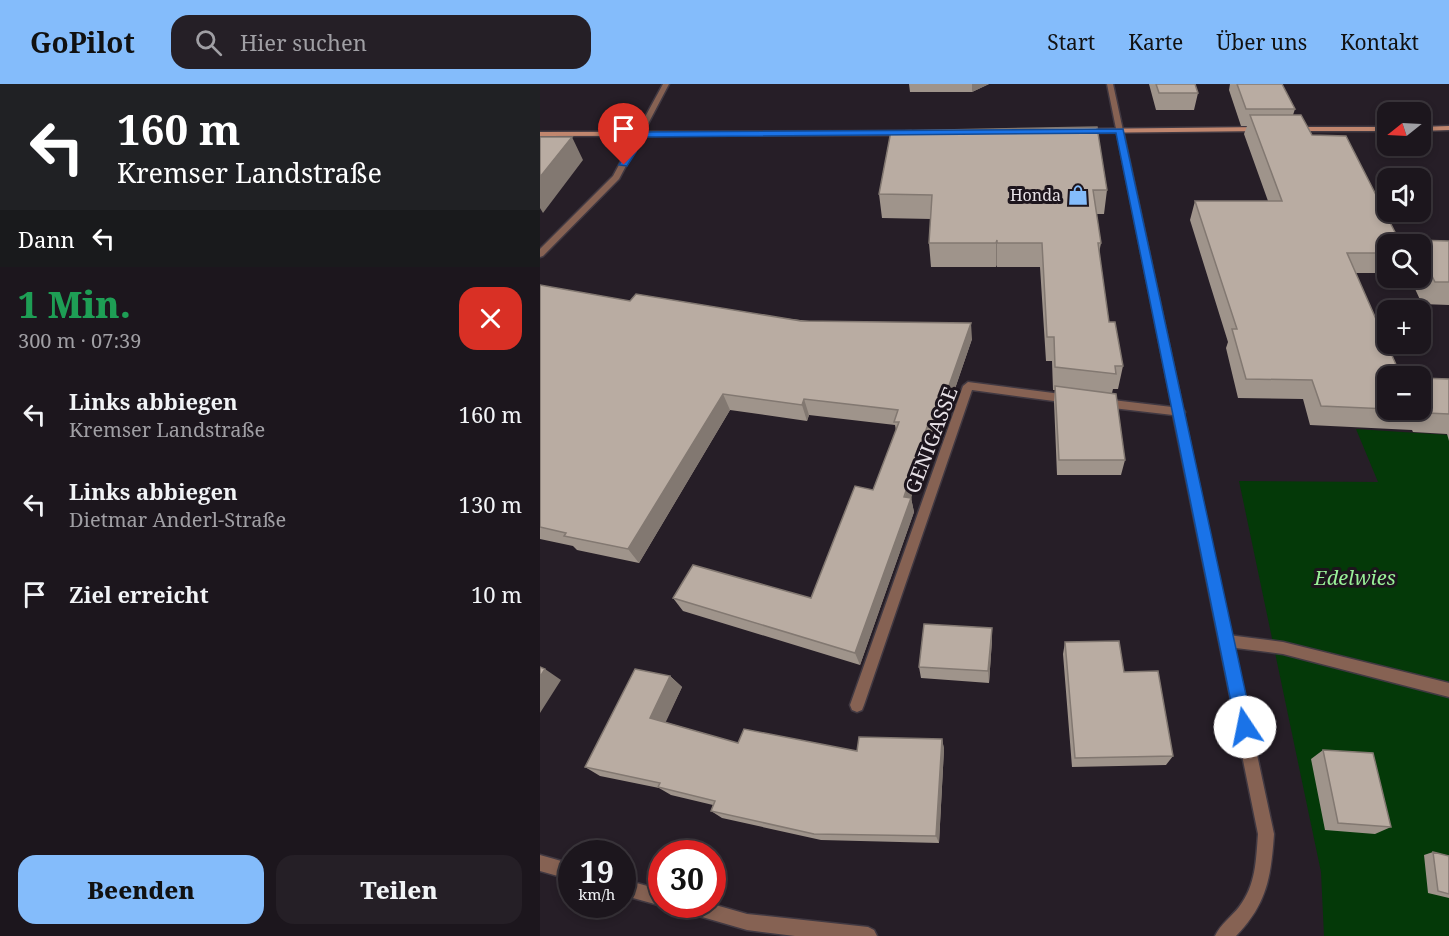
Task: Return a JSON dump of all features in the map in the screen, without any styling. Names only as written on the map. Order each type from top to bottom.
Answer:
[{"type":"main road","points":[[1431,129],[1449,128]]},
{"type":"main road","points":[[1073,131],[1267,129]]},
{"type":"main road","points":[[1289,129],[1377,129]]},
{"type":"main road","points":[[540,134],[920,132]]},
{"type":"street","points":[[540,254],[616,177],[631,152],[637,134],[666,84]]},
{"type":"street","points":[[1110,84],[1228,641],[1266,834],[1263,884],[1243,918],[1224,936]]},
{"type":"street","name":"GENIGASSE","points":[[857,705],[968,386],[1086,401]]},
{"type":"street","points":[[1098,402],[1180,412]]},
{"type":"street","points":[[1228,641],[1283,648],[1449,690]]},
{"type":"street","points":[[540,863],[558,868]]},
{"type":"street","points":[[726,916],[747,922],[868,936]]},
{"type":"green space","name":"Edelwies","points":[[1356,429],[1449,435],[1449,936],[1324,936],[1321,872],[1239,481],[1378,482]]},
{"type":"building","points":[[1156,84],[1195,84],[1198,93],[1159,93]]},
{"type":"building","points":[[1237,84],[1282,84],[1295,109],[1246,109]]},
{"type":"building","points":[[1250,115],[1301,115],[1312,135],[1346,136],[1377,197],[1377,222],[1390,222],[1396,234],[1377,234],[1377,253],[1347,253],[1377,321],[1377,354],[1391,354],[1397,366],[1377,366],[1377,409],[1321,406],[1312,380],[1246,379],[1232,329],[1237,329],[1195,201],[1282,201]]},
{"type":"building","points":[[1097,127],[1107,190],[1093,190],[1109,322],[1115,322],[1123,366],[1115,366],[1116,374],[1055,367],[1054,337],[1047,337],[1042,243],[997,243],[997,240],[996,243],[929,243],[932,195],[879,194],[891,131]]},
{"type":"building","points":[[540,137],[572,137],[540,177]]},
{"type":"building","points":[[1431,240],[1449,241],[1449,282],[1435,282],[1431,274]]},
{"type":"building","points":[[540,285],[630,301],[636,294],[801,321],[971,323],[934,428],[927,427],[904,497],[911,498],[855,653],[673,598],[693,565],[811,598],[855,486],[873,490],[899,422],[894,422],[898,410],[804,399],[802,405],[723,394],[628,549],[564,536],[566,533],[540,527]]},
{"type":"building","points":[[1431,378],[1449,379],[1449,414],[1431,413]]},
{"type":"building","points":[[1055,386],[1116,394],[1125,460],[1059,460]]},
{"type":"building","points":[[924,624],[992,628],[988,671],[919,667]]},
{"type":"building","points":[[1119,641],[1124,672],[1158,671],[1173,756],[1075,758],[1065,642]]},
{"type":"building","points":[[540,667],[545,669],[540,677]]},
{"type":"building","points":[[635,669],[670,676],[650,718],[738,743],[744,729],[857,751],[859,737],[942,739],[936,836],[814,834],[711,811],[715,801],[658,787],[660,783],[585,767]]},
{"type":"building","points":[[1323,750],[1373,753],[1391,827],[1338,823]]},
{"type":"building","points":[[1433,852],[1449,856],[1449,894],[1438,891]]},
{"type":"place","name":"Honda","points":[[1078,195]]},
{"type":"route","points":[[624,165],[637,134],[1120,130],[1245,727]]}]
